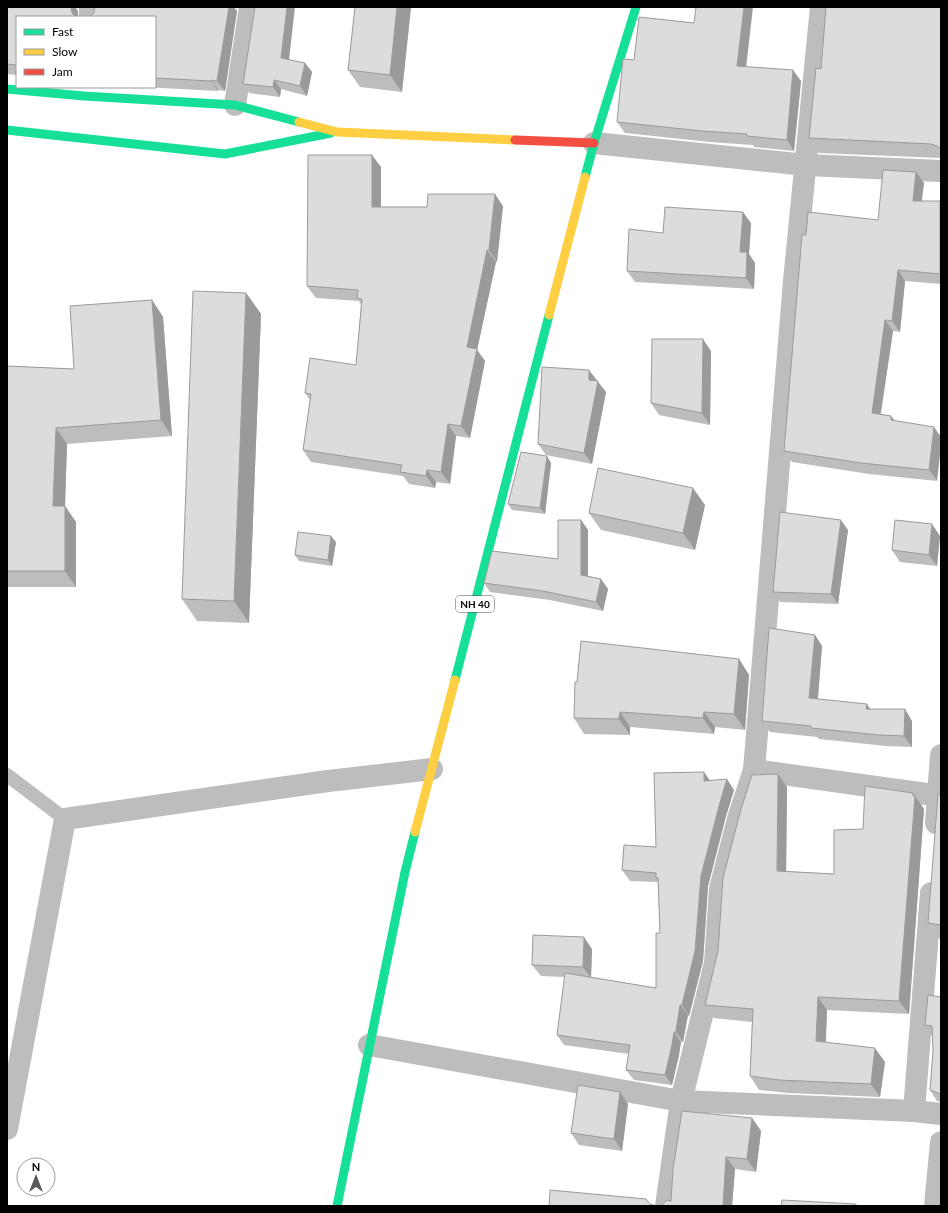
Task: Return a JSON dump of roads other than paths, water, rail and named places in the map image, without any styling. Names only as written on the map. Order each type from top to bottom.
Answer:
[{"type":"main road","name":"NH 40","points":[[337,1206],[405,872],[594,143],[636,7]]},
{"type":"main road","points":[[7,89],[84,91],[235,105],[336,132],[594,143]]},
{"type":"main road","points":[[7,130],[225,154],[336,132]]},
{"type":"street","points":[[235,105],[250,7]]},
{"type":"street","points":[[666,1206],[681,1101],[715,963],[720,889],[738,819],[754,770],[794,281],[821,7]]},
{"type":"street","points":[[594,143],[806,165],[941,171]]},
{"type":"street","points":[[934,843],[939,796],[941,755]]},
{"type":"street","points":[[7,1129],[65,819],[328,781],[432,769]]},
{"type":"street","points":[[754,770],[939,796]]},
{"type":"street","points":[[914,1112],[932,875]]},
{"type":"street","points":[[370,1045],[681,1101],[941,1114]]},
{"type":"street","points":[[935,1206],[941,1142]]},
{"type":"lane","points":[[7,775],[65,819]]}]
